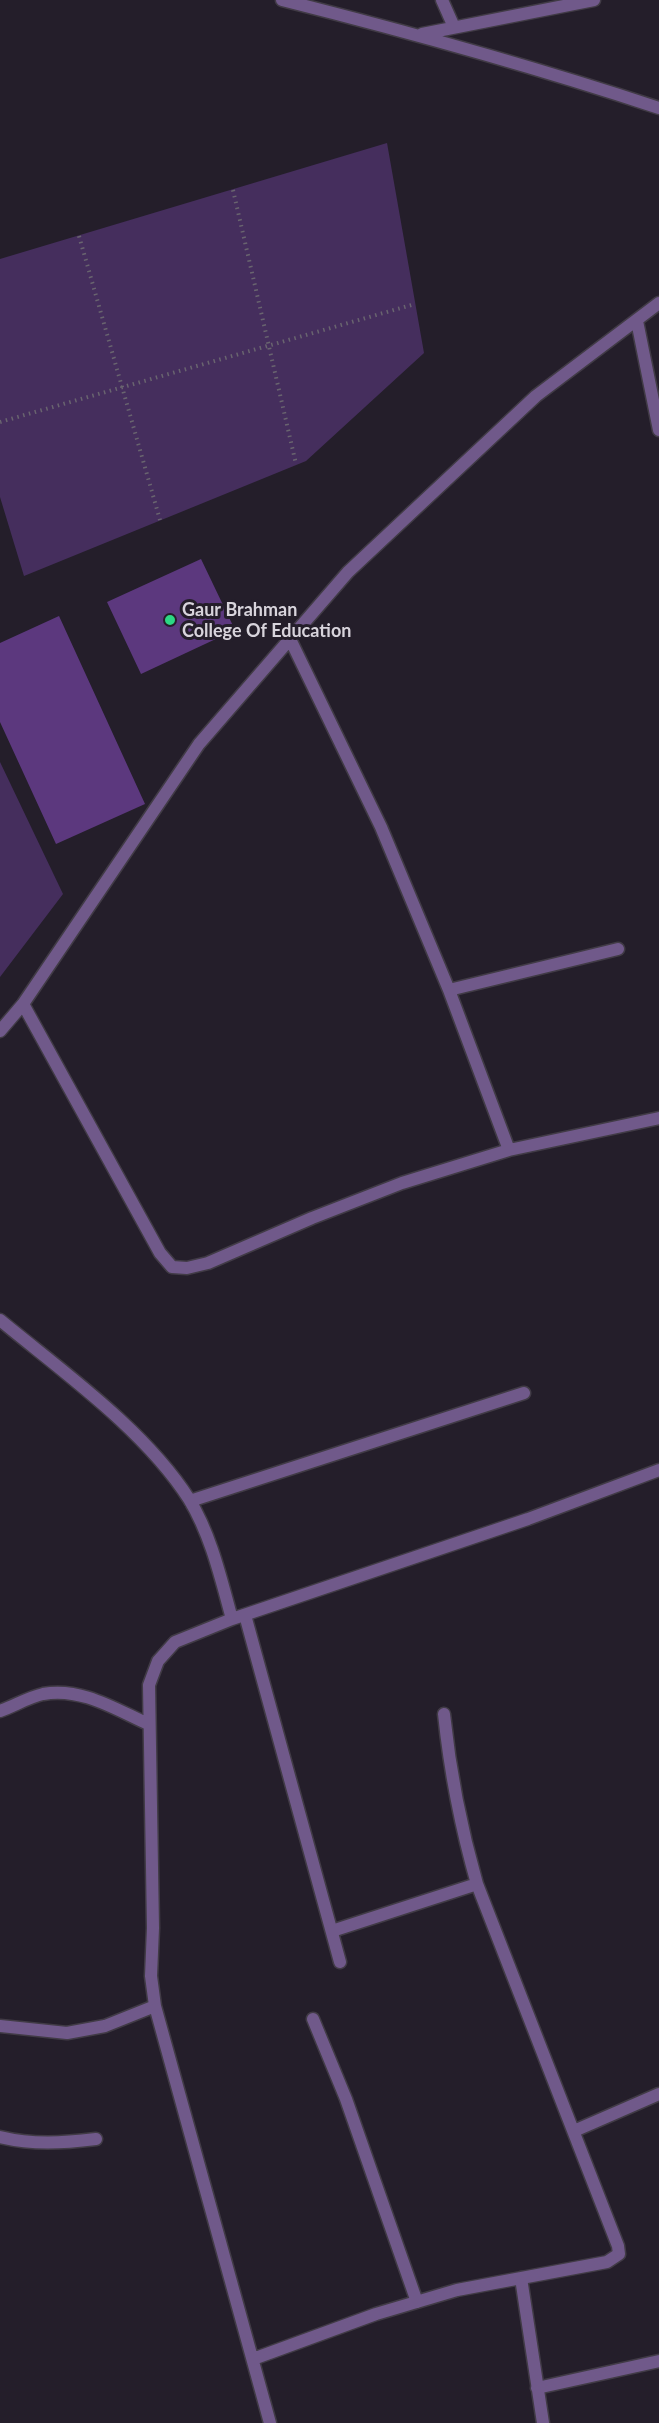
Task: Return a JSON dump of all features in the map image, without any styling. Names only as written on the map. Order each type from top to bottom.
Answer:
[{"type":"street","points":[[282,0],[419,34],[572,79],[659,108]]},
{"type":"street","points":[[442,0],[454,27]]},
{"type":"street","points":[[419,34],[594,0]]},
{"type":"street","points":[[0,1031],[23,1004],[199,744],[348,572],[536,396],[659,303]]},
{"type":"street","points":[[637,321],[659,430]]},
{"type":"street","points":[[290,639],[381,827],[449,990],[509,1150]]},
{"type":"street","points":[[449,990],[618,949]]},
{"type":"street","points":[[23,1004],[160,1252],[172,1267],[187,1268],[208,1263],[312,1218],[402,1183],[509,1150],[659,1118]]},
{"type":"street","points":[[0,1320],[127,1427],[171,1474],[190,1501],[214,1555],[232,1619]]},
{"type":"street","points":[[190,1501],[524,1393]]},
{"type":"street","points":[[270,2423],[155,2006],[151,1976],[153,1928],[148,1724],[149,1685],[158,1661],[175,1642],[232,1619],[528,1519],[659,1470]]},
{"type":"street","points":[[245,1615],[340,1962]]},
{"type":"street","points":[[0,1711],[42,1694],[69,1693],[95,1699],[148,1724]]},
{"type":"street","points":[[253,2359],[376,2314],[457,2290],[607,2262],[619,2254],[618,2246],[574,2131],[477,1884],[463,1836],[452,1782],[444,1714]]},
{"type":"street","points":[[332,1931],[477,1884]]},
{"type":"street","points":[[0,2026],[68,2033],[105,2026],[155,2006]]},
{"type":"street","points":[[313,2019],[346,2099],[417,2302]]},
{"type":"street","points":[[574,2131],[659,2094]]},
{"type":"street","points":[[0,2137],[21,2142],[54,2144],[96,2139]]},
{"type":"street","points":[[521,2278],[543,2423]]},
{"type":"street","points":[[537,2388],[659,2361]]},
{"type":"path","points":[[233,190],[296,465]]},
{"type":"path","points":[[79,236],[160,520]]},
{"type":"path","points":[[0,422],[416,304]]},
{"type":"shaded area","points":[[387,143],[424,353],[306,461],[24,576],[0,497],[0,259]]},
{"type":"shaded area","points":[[0,762],[63,894],[0,977]]},
{"type":"building","points":[[201,559],[235,630],[141,674],[107,602]]},
{"type":"building","points":[[59,616],[145,804],[56,844],[0,722],[0,643]]},
{"type":"place","name":"Gaur Brahman College Of Education","points":[[170,620]]}]
